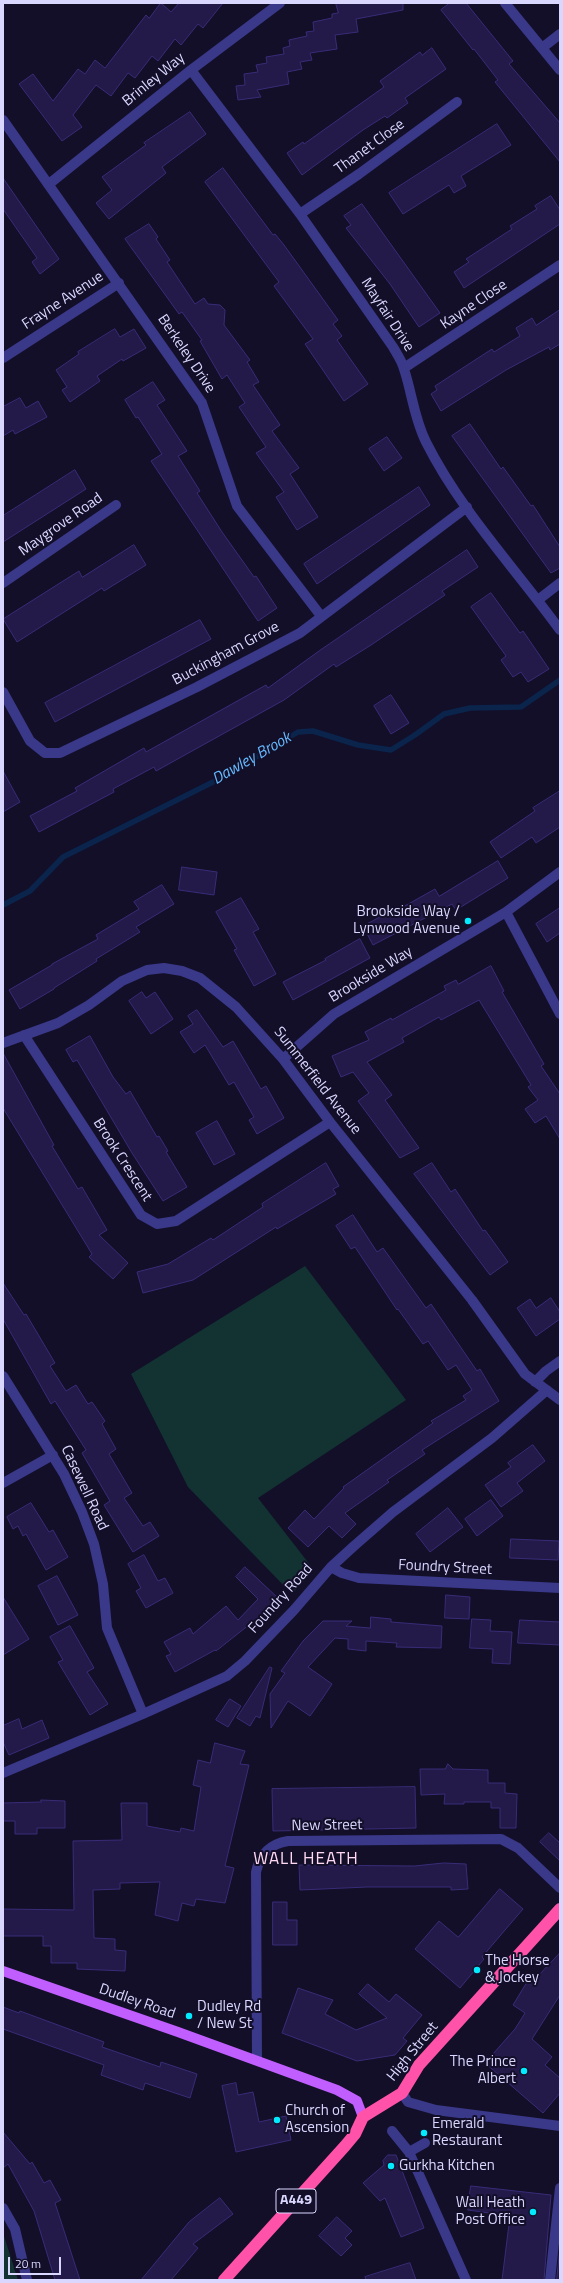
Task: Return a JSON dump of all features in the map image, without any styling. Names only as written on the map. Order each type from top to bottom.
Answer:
[{"type":"highway","name":"High Street","points":[[363,2117],[402,2093],[419,2065],[560,1910]]},
{"type":"highway","name":"A449","points":[[224,2280],[345,2146],[354,2134],[363,2117]]},
{"type":"main road","name":"Dudley Road","points":[[3,1971],[257,2060],[352,2098],[356,2101],[363,2117]]},
{"type":"street","name":"Brinley Way","points":[[49,184],[191,70],[280,3]]},
{"type":"street","points":[[505,3],[560,70]]},
{"type":"street","points":[[542,48],[560,34]]},
{"type":"street","name":"Mayfair Drive","points":[[191,70],[300,214],[393,347],[404,368],[414,412],[425,441],[467,507],[560,630]]},
{"type":"street","name":"Thanet Close","points":[[300,214],[359,174],[457,102]]},
{"type":"street","name":"Berkeley Drive","points":[[3,120],[202,403],[237,506],[321,616]]},
{"type":"street","name":"Kayne Close","points":[[404,368],[560,265]]},
{"type":"street","name":"Frayne Avenue","points":[[3,358],[119,283]]},
{"type":"street","name":"Maygrove Road","points":[[3,583],[116,505]]},
{"type":"street","name":"Buckingham Grove","points":[[3,692],[30,741],[44,753],[60,753],[197,687],[300,633],[467,507]]},
{"type":"street","points":[[538,600],[560,583]]},
{"type":"street","name":"Brookside Way","points":[[283,1058],[334,1014],[506,912],[560,872]]},
{"type":"street","points":[[506,912],[560,1014]]},
{"type":"street","name":"Summerfield Avenue","points":[[3,1043],[58,1023],[89,1005],[122,981],[147,970],[164,968],[182,971],[200,978],[236,1007],[283,1058],[330,1122],[472,1300],[525,1374],[535,1382]]},
{"type":"street","name":"Brook Crescent","points":[[24,1035],[141,1215],[157,1224],[176,1221],[330,1122]]},
{"type":"street","points":[[560,1361],[546,1371],[535,1382],[560,1400]]},
{"type":"street","name":"Casewell Road","points":[[3,1376],[53,1455],[82,1512],[94,1544],[103,1584],[107,1628],[143,1714]]},
{"type":"street","name":"Foundry Road","points":[[3,1772],[143,1714],[227,1676],[245,1661],[289,1615],[331,1567],[393,1512],[492,1438],[547,1390]]},
{"type":"street","points":[[3,1484],[53,1455]]},
{"type":"street","name":"Foundry Street","points":[[331,1567],[342,1573],[358,1578],[560,1588]]},
{"type":"street","name":"New Street","points":[[257,2060],[256,1872],[262,1855],[273,1845],[288,1841],[501,1839],[518,1848],[560,1888]]},
{"type":"street","points":[[402,2093],[408,2102],[436,2110],[560,2126]]},
{"type":"street","points":[[392,2131],[409,2152],[466,2280]]},
{"type":"street","points":[[409,2152],[425,2143]]},
{"type":"street","points":[[550,2280],[560,2188]]},
{"type":"street","points":[[3,2208],[15,2229],[27,2280]]},
{"type":"green space","points":[[305,1266],[406,1400],[258,1498],[314,1570],[292,1594],[188,1487],[131,1374]]},
{"type":"green space","points":[[3,2233],[18,2280],[3,2280]]},
{"type":"building","points":[[161,3],[171,12],[179,3],[223,3],[203,28],[198,24],[181,45],[175,39],[158,61],[152,56],[135,78],[128,73],[111,96],[96,85],[73,115],[82,127],[62,141],[19,84],[33,74],[53,101],[78,69],[85,74],[95,60],[105,68],[146,15],[149,18]]},
{"type":"building","points":[[336,3],[403,3],[403,10],[356,19],[358,32],[335,35],[337,49],[310,53],[312,60],[300,62],[302,69],[287,72],[289,84],[257,90],[261,97],[238,100],[236,86],[245,85],[244,74],[258,72],[256,65],[267,63],[266,57],[284,54],[283,48],[290,46],[289,40],[307,36],[306,32],[314,31],[313,22],[332,18],[332,14],[338,13]]},
{"type":"building","points":[[450,3],[466,3],[513,61],[509,64],[560,123],[560,162],[495,82],[498,80],[474,49],[473,50],[441,10]]},
{"type":"building","points":[[432,48],[446,69],[405,98],[408,103],[387,118],[385,116],[363,130],[302,175],[287,153],[303,142],[304,144],[384,87],[380,81],[420,52],[422,55]]},
{"type":"building","points":[[190,112],[206,134],[162,167],[166,173],[109,219],[96,203],[112,190],[102,177],[146,145],[144,143]]},
{"type":"building","points":[[497,124],[511,145],[461,176],[466,186],[454,193],[449,185],[403,214],[389,193]]},
{"type":"building","points":[[223,168],[273,235],[275,234],[284,245],[338,320],[333,324],[342,336],[337,340],[368,384],[344,401],[305,344],[313,339],[274,286],[279,282],[205,182]]},
{"type":"building","points":[[3,178],[59,259],[40,274],[32,262],[37,258],[3,209]]},
{"type":"building","points":[[551,196],[560,210],[560,224],[464,288],[454,272],[469,262],[466,259],[512,229],[510,226],[537,209],[535,206]]},
{"type":"building","points":[[362,204],[440,313],[419,327],[390,284],[346,228],[351,225],[344,216]]},
{"type":"building","points":[[149,224],[158,237],[156,239],[170,260],[167,262],[195,304],[204,298],[208,304],[220,305],[225,310],[224,325],[250,360],[247,362],[259,382],[253,385],[280,425],[272,431],[299,468],[290,474],[318,517],[297,530],[276,497],[284,492],[256,453],[266,447],[239,407],[245,403],[227,375],[222,379],[200,341],[202,340],[182,312],[179,314],[125,239]]},
{"type":"building","points":[[560,310],[560,344],[550,350],[549,347],[506,370],[441,411],[431,394],[437,390],[435,386],[492,349],[494,352],[520,336],[516,328],[532,318],[536,325]]},
{"type":"building","points":[[115,329],[120,337],[134,329],[146,348],[123,361],[122,359],[97,376],[100,381],[70,402],[62,390],[67,387],[56,370],[79,354],[78,352]]},
{"type":"building","points":[[153,382],[165,400],[157,405],[187,451],[178,456],[200,491],[197,493],[222,532],[254,577],[256,576],[277,608],[258,621],[151,461],[162,454],[125,400]]},
{"type":"building","points":[[20,398],[26,408],[38,401],[47,417],[15,434],[13,430],[3,436],[3,407]]},
{"type":"building","points":[[470,424],[501,469],[503,467],[531,506],[533,505],[560,547],[560,568],[551,573],[452,436]]},
{"type":"building","points":[[387,437],[402,458],[384,471],[369,449]]},
{"type":"building","points":[[75,470],[86,489],[3,542],[3,516]]},
{"type":"building","points":[[419,487],[430,505],[317,584],[304,564]]},
{"type":"building","points":[[134,545],[146,565],[104,591],[102,588],[17,642],[3,619],[79,571],[82,577]]},
{"type":"building","points":[[467,550],[478,567],[442,591],[445,595],[371,645],[336,667],[334,664],[284,700],[156,771],[154,767],[113,789],[114,792],[39,832],[30,816],[77,791],[75,788],[144,748],[146,752],[266,685],[268,688],[319,651]]},
{"type":"building","points":[[491,593],[520,633],[523,631],[549,669],[528,682],[521,672],[513,677],[501,660],[506,656],[471,607]]},
{"type":"building","points":[[200,620],[211,639],[55,722],[45,703]]},
{"type":"building","points":[[391,695],[409,723],[391,734],[374,706]]},
{"type":"building","points":[[3,771],[20,802],[3,812]]},
{"type":"building","points":[[560,791],[560,827],[536,843],[532,837],[501,858],[490,842],[535,811],[533,808]]},
{"type":"building","points":[[498,861],[508,878],[456,910],[452,904],[373,945],[363,926],[393,910],[394,912],[435,889],[439,896]]},
{"type":"building","points":[[182,867],[217,872],[214,895],[179,890]]},
{"type":"building","points":[[162,885],[174,904],[136,927],[140,932],[96,959],[97,961],[54,989],[20,1009],[9,990],[98,939],[96,935],[139,909],[134,902]]},
{"type":"building","points":[[241,898],[259,929],[253,932],[276,974],[254,986],[234,950],[237,949],[216,912]]},
{"type":"building","points":[[560,908],[560,933],[547,942],[536,924]]},
{"type":"building","points":[[360,939],[370,958],[293,1000],[283,982],[326,960],[325,959]]},
{"type":"building","points":[[491,966],[504,991],[502,992],[544,1064],[541,1066],[560,1094],[560,1139],[546,1116],[535,1123],[525,1109],[538,1100],[528,1087],[531,1085],[479,1000],[441,1020],[439,1017],[402,1038],[404,1042],[367,1062],[392,1095],[385,1100],[419,1148],[400,1158],[358,1101],[369,1093],[353,1072],[341,1077],[332,1056],[369,1040],[365,1032],[391,1018],[392,1020],[446,990],[444,986],[456,980],[458,984]]},
{"type":"building","points":[[142,992],[146,998],[155,992],[173,1019],[151,1034],[129,1001]]},
{"type":"building","points":[[197,1010],[223,1047],[233,1041],[261,1089],[266,1086],[284,1118],[257,1134],[249,1120],[254,1117],[234,1082],[229,1085],[205,1045],[194,1053],[180,1032],[193,1024],[188,1016]]},
{"type":"building","points":[[90,1036],[113,1077],[126,1094],[130,1091],[157,1137],[159,1136],[168,1151],[166,1152],[187,1187],[163,1201],[132,1153],[77,1060],[73,1062],[66,1050]]},
{"type":"building","points":[[3,1053],[54,1145],[52,1146],[78,1189],[82,1187],[107,1230],[99,1235],[128,1263],[113,1279],[89,1257],[92,1254],[3,1108]]},
{"type":"building","points":[[217,1121],[235,1154],[214,1165],[196,1133]]},
{"type":"building","points":[[326,1163],[339,1186],[333,1189],[336,1194],[277,1229],[276,1227],[193,1280],[143,1293],[137,1272],[168,1264],[211,1238],[213,1240],[263,1207],[262,1204]]},
{"type":"building","points":[[432,1163],[451,1192],[455,1189],[483,1231],[485,1230],[508,1262],[490,1275],[414,1174]]},
{"type":"building","points":[[353,1215],[377,1252],[383,1248],[426,1308],[431,1304],[477,1371],[480,1369],[499,1401],[422,1450],[425,1454],[387,1480],[389,1482],[345,1513],[356,1524],[342,1538],[329,1526],[308,1547],[288,1528],[305,1510],[314,1519],[344,1488],[343,1487],[433,1423],[431,1421],[466,1400],[463,1396],[472,1390],[456,1365],[448,1370],[428,1341],[423,1344],[398,1309],[397,1310],[355,1247],[351,1249],[336,1226]]},
{"type":"building","points":[[3,1283],[24,1315],[26,1314],[55,1363],[50,1366],[66,1391],[76,1385],[88,1404],[92,1402],[105,1421],[102,1424],[116,1449],[109,1454],[132,1493],[124,1498],[143,1526],[150,1522],[159,1536],[133,1552],[104,1505],[110,1501],[82,1453],[86,1450],[55,1401],[51,1404],[3,1319]]},
{"type":"building","points":[[551,1298],[560,1312],[560,1319],[536,1336],[517,1308],[530,1299],[536,1308]]},
{"type":"building","points":[[533,1445],[545,1461],[517,1483],[523,1491],[501,1507],[485,1485],[511,1467],[508,1463]]},
{"type":"building","points":[[491,1500],[503,1516],[477,1536],[465,1519]]},
{"type":"building","points":[[31,1503],[49,1532],[53,1530],[68,1557],[46,1570],[26,1534],[23,1536],[18,1526],[13,1529],[7,1517]]},
{"type":"building","points":[[448,1508],[463,1527],[430,1552],[416,1534]]},
{"type":"building","points":[[511,1539],[559,1541],[558,1560],[510,1558]]},
{"type":"building","points":[[144,1555],[158,1581],[165,1578],[173,1593],[146,1608],[136,1591],[141,1588],[128,1564]]},
{"type":"building","points":[[245,1567],[278,1598],[264,1613],[216,1651],[215,1650],[175,1672],[166,1656],[171,1654],[164,1642],[190,1628],[193,1634],[226,1606],[238,1620],[258,1599],[236,1577]]},
{"type":"building","points":[[57,1576],[78,1615],[58,1625],[38,1586]]},
{"type":"building","points":[[446,1595],[470,1597],[469,1619],[445,1618]]},
{"type":"building","points":[[3,1597],[29,1639],[3,1655]]},
{"type":"building","points":[[371,1617],[391,1619],[391,1622],[442,1626],[441,1648],[396,1647],[397,1643],[366,1641],[366,1651],[348,1649],[348,1639],[335,1638],[308,1667],[332,1684],[310,1716],[288,1701],[271,1728],[270,1694],[285,1673],[281,1671],[303,1641],[323,1621],[352,1621],[346,1626],[370,1628]]},
{"type":"building","points":[[472,1619],[491,1620],[490,1631],[512,1632],[510,1664],[492,1663],[493,1649],[470,1648]]},
{"type":"building","points":[[520,1620],[560,1622],[560,1645],[518,1643]]},
{"type":"building","points":[[70,1626],[94,1668],[87,1672],[108,1704],[90,1715],[58,1662],[63,1660],[50,1637]]},
{"type":"building","points":[[270,1667],[272,1668],[260,1718],[256,1716],[250,1726],[237,1718]]},
{"type":"building","points":[[230,1699],[241,1706],[228,1727],[216,1720]]},
{"type":"building","points":[[19,1719],[22,1729],[42,1720],[49,1738],[9,1755],[3,1742],[3,1726]]},
{"type":"building","points":[[215,1743],[245,1751],[240,1764],[249,1765],[225,1866],[234,1868],[225,1903],[196,1899],[194,1906],[182,1903],[178,1921],[155,1915],[160,1882],[120,1883],[120,1889],[93,1890],[94,1938],[115,1939],[115,1950],[126,1951],[125,1971],[77,1969],[77,1963],[51,1963],[51,1946],[43,1946],[43,1936],[3,1936],[3,1909],[74,1910],[73,1841],[122,1840],[121,1803],[147,1803],[147,1826],[180,1832],[181,1828],[194,1831],[201,1787],[193,1785],[198,1760],[210,1763]]},
{"type":"building","points":[[448,1764],[453,1769],[488,1770],[488,1783],[505,1783],[505,1793],[517,1794],[516,1828],[500,1828],[500,1808],[491,1808],[491,1802],[444,1804],[445,1794],[421,1795],[420,1769],[445,1769]]},
{"type":"building","points":[[415,1787],[416,1828],[273,1831],[272,1789]]},
{"type":"building","points":[[41,1800],[65,1801],[65,1828],[37,1828],[37,1834],[15,1834],[15,1821],[3,1821],[3,1803],[41,1802]]},
{"type":"building","points":[[549,1833],[560,1843],[560,1861],[540,1842]]},
{"type":"building","points":[[444,1863],[466,1864],[468,1889],[451,1890],[451,1887],[367,1887],[300,1890],[299,1865],[414,1866]]},
{"type":"building","points":[[500,1889],[523,1909],[482,1957],[484,1959],[460,1988],[415,1949],[439,1921],[458,1937]]},
{"type":"building","points":[[273,1902],[287,1902],[287,1920],[297,1920],[297,1945],[273,1945]]},
{"type":"building","points":[[560,1953],[560,1995],[532,2039],[552,2057],[545,2065],[560,2078],[560,2093],[543,2113],[485,2063],[515,2029],[525,2013],[513,2005],[527,1982],[530,1984]]},
{"type":"building","points":[[368,1984],[389,2002],[396,1994],[422,2015],[403,2038],[407,2041],[395,2055],[357,2061],[282,2033],[298,1988],[333,2000],[325,2014],[356,2030],[387,2018],[359,1994]]},
{"type":"building","points":[[3,2007],[19,2013],[20,2011],[104,2042],[102,2047],[160,2067],[161,2062],[197,2074],[190,2098],[145,2083],[143,2090],[101,2075],[104,2065],[3,2029]]},
{"type":"building","name":"Church of Ascension","points":[[236,2083],[238,2095],[253,2092],[259,2122],[286,2116],[291,2140],[236,2152],[222,2086]]},
{"type":"building","points":[[3,2132],[30,2164],[32,2162],[44,2183],[50,2180],[61,2200],[55,2203],[80,2280],[55,2280],[34,2211],[8,2164],[3,2168]]},
{"type":"building","points":[[388,2155],[396,2155],[424,2228],[401,2237],[385,2198],[380,2201],[363,2183],[384,2165],[383,2161]]},
{"type":"building","points":[[471,2186],[551,2195],[544,2280],[502,2280],[510,2216],[468,2210]]},
{"type":"building","points":[[220,2198],[233,2214],[193,2244],[198,2248],[171,2280],[141,2280],[189,2222]]},
{"type":"building","points":[[337,2217],[352,2231],[345,2238],[352,2245],[341,2256],[319,2236]]},
{"type":"building","points":[[560,2248],[560,2280],[557,2280]]},
{"type":"building","points":[[410,2263],[416,2280],[366,2280],[365,2277]]},
{"type":"waterway","name":"Dawley Brook","points":[[3,905],[30,891],[63,857],[221,778],[298,732],[313,731],[358,745],[391,750],[444,714],[470,708],[521,707],[560,680]]},
{"type":"place","name":"Brookside Way / Lynwood Avenue","points":[[468,921]]},
{"type":"place","name":"The Horse & Jockey","points":[[477,1970]]},
{"type":"place","name":"Dudley Rd / New St","points":[[189,2016]]},
{"type":"place","name":"The Prince Albert","points":[[524,2071]]},
{"type":"place","name":"Church of Ascension","points":[[277,2120]]},
{"type":"place","name":"Emerald Restaurant","points":[[424,2133]]},
{"type":"place","name":"Gurkha Kitchen","points":[[391,2166]]},
{"type":"place","name":"Wall Heath Post Office","points":[[533,2212]]},
{"type":"district","name":"WALL HEATH","points":[[306,1860]]}]
